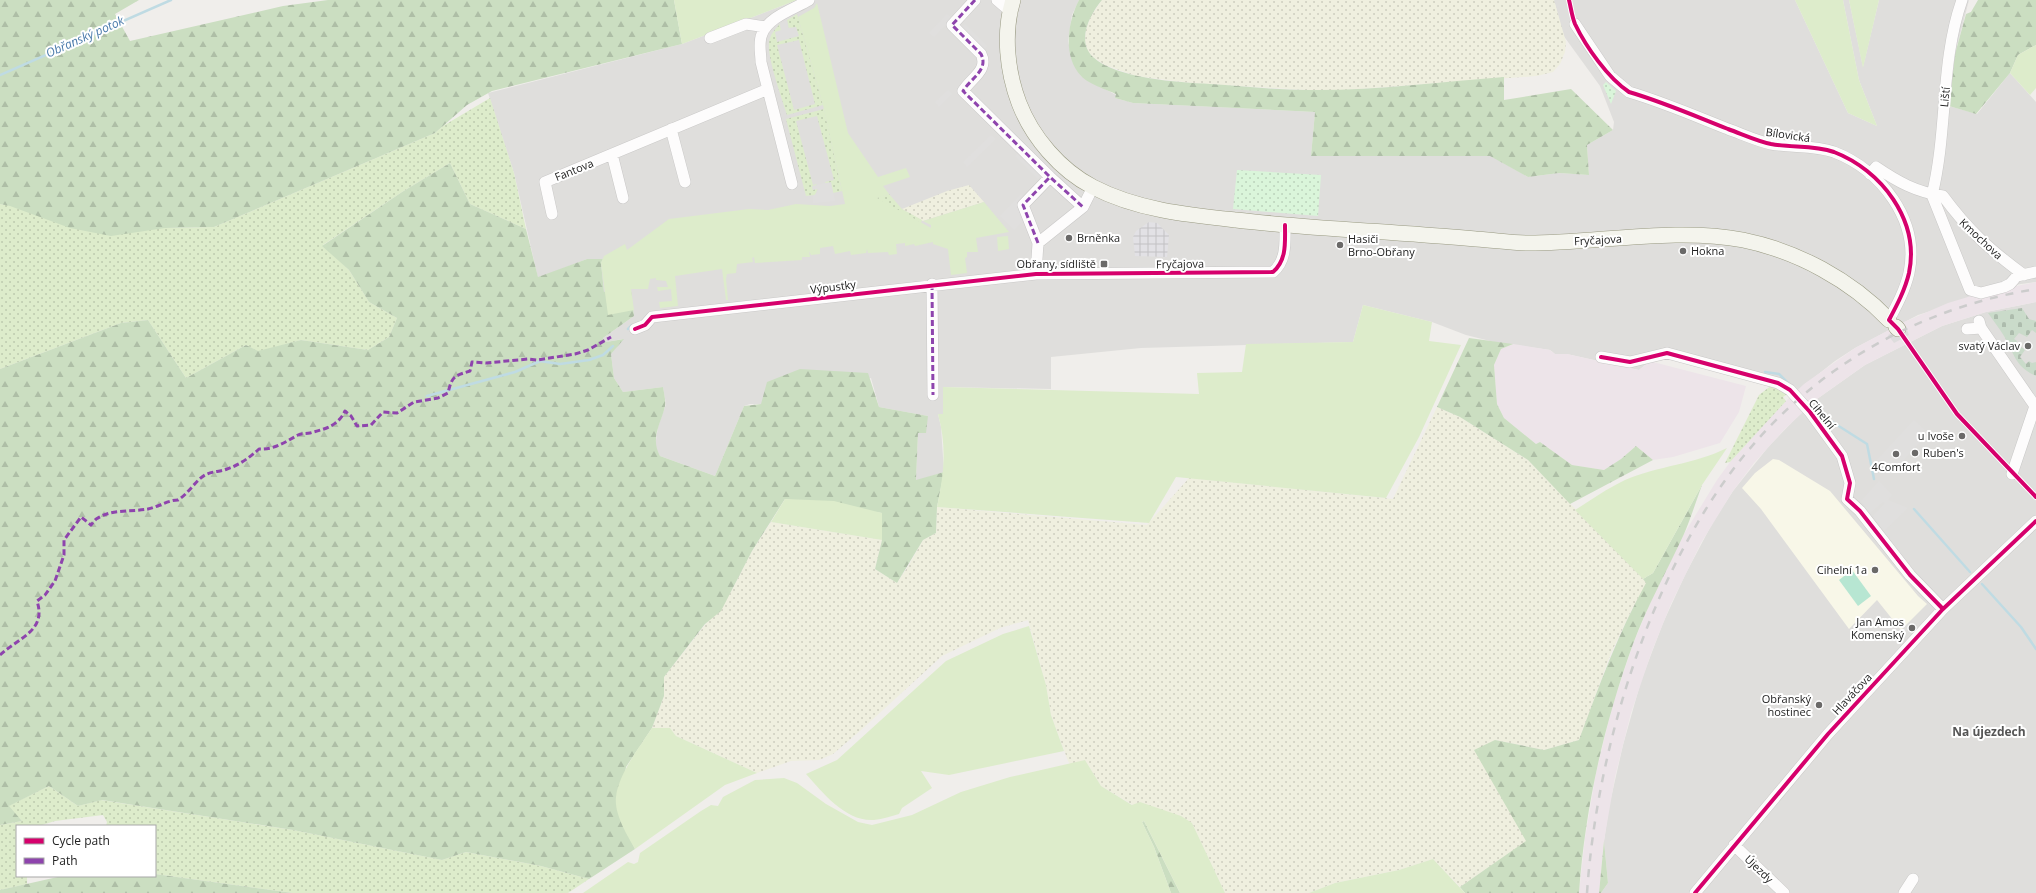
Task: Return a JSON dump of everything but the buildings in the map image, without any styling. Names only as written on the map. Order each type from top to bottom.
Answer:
[{"type":"main road","name":"Fryčajova","points":[[1012,5],[1007,42],[1010,81],[1025,119],[1046,148],[1073,175],[1093,187],[1121,199],[1156,209],[1194,216],[1285,225],[1528,243],[1688,236],[1715,236],[1743,240],[1787,253],[1823,270],[1853,289],[1877,307],[1894,325]]},
{"type":"street","points":[[792,184],[761,62],[760,42],[762,34],[772,20],[809,0]]},
{"type":"street","points":[[975,0],[952,25],[981,54],[984,59],[982,69],[963,91],[1050,177],[1083,207]]},
{"type":"street","name":"Fryčajova","points":[[997,0],[1012,5]]},
{"type":"street","name":"Liští","points":[[1932,195],[1939,167],[1946,82],[1953,30],[1962,0]]},
{"type":"street","points":[[710,38],[746,24],[766,27]]},
{"type":"street","name":"Bílovická","points":[[1575,24],[1610,76],[1629,92],[1771,144],[1814,148],[1834,152],[1870,174],[1887,189],[1898,204],[1906,222],[1910,255],[1909,271],[1894,325]]},
{"type":"street","name":"Fantova","points":[[552,214],[545,182],[768,89]]},
{"type":"street","points":[[671,129],[685,182]]},
{"type":"street","points":[[612,154],[623,198]]},
{"type":"street","points":[[1870,174],[1876,167],[1900,184],[1932,195],[1970,290],[1981,293],[2004,287],[2010,284],[2017,276],[2036,272]]},
{"type":"street","points":[[1036,274],[1038,243],[1023,205],[1050,177]]},
{"type":"street","points":[[1038,243],[1083,207],[1093,187]]},
{"type":"street","name":"Kmochova","points":[[1932,195],[1943,196],[1961,221],[2024,275]]},
{"type":"street","name":"Fryčajova","points":[[1036,274],[1273,272],[1283,259],[1285,225]]},
{"type":"street","name":"Výpustky","points":[[635,329],[645,324],[652,317],[932,284],[1036,274]]},
{"type":"street","points":[[932,284],[933,395]]},
{"type":"street","points":[[1967,329],[1980,324],[2036,406],[2012,474]]},
{"type":"street","name":"Cihelní","points":[[1601,357],[1630,362],[1667,353],[1772,381],[1790,390],[1810,412],[1842,456],[1850,483],[1847,499],[1860,512],[1910,575],[1943,609]]},
{"type":"street","name":"Hlaváčova","points":[[1695,893],[1828,734],[1943,609],[2036,521]]},
{"type":"street","name":"Újezdy","points":[[1734,845],[1784,893]]},
{"type":"street","points":[[1904,893],[1913,879]]},
{"type":"shaded area","points":[[797,0],[1079,0],[1072,15],[1068,41],[1073,63],[1081,76],[1116,95],[1115,98],[1133,103],[1315,112],[1311,156],[1491,156],[1528,177],[1559,173],[1589,175],[1587,145],[1613,130],[1614,122],[1600,86],[1563,35],[1554,0],[1795,0],[1848,113],[1877,126],[1859,80],[1843,0],[1849,0],[1863,67],[1879,0],[1969,0],[1955,54],[1949,106],[1977,114],[2010,73],[2036,102],[2036,282],[2014,285],[1918,315],[1855,348],[1835,361],[1792,395],[1773,387],[1674,358],[1653,362],[1645,365],[1639,370],[1567,354],[1555,354],[1550,350],[1494,342],[1466,335],[1432,322],[1363,305],[1353,342],[1141,348],[1051,357],[1051,389],[943,387],[943,414],[938,414],[941,427],[944,472],[916,481],[918,432],[928,416],[879,407],[871,378],[761,404],[750,404],[744,406],[715,476],[660,456],[655,447],[658,427],[666,404],[663,387],[623,392],[614,378],[611,354],[623,339],[606,342],[603,338],[634,316],[630,282],[604,293],[601,263],[603,259],[587,259],[538,278],[514,173],[488,93],[682,44]]},
{"type":"shaded area","points":[[947,14],[952,18],[934,37],[929,33]]},
{"type":"shaded area","points":[[787,20],[788,28],[796,27],[799,36],[777,42],[775,32],[781,30],[780,24]]},
{"type":"shaded area","points":[[965,24],[987,46],[983,50],[960,28]]},
{"type":"shaded area","points":[[948,90],[952,94],[939,107],[935,102]]},
{"type":"shaded area","points":[[991,135],[996,139],[967,167],[963,162]]},
{"type":"shaded area","points":[[1020,152],[1042,174],[1038,179],[1015,156]]},
{"type":"shaded area","points":[[831,182],[835,201],[813,203],[813,196],[817,193],[818,189],[813,190],[812,186]]},
{"type":"shaded area","points":[[1021,194],[1026,199],[1026,218],[1014,230],[1000,216]]},
{"type":"shaded area","points":[[1149,222],[1157,223],[1169,235],[1167,257],[1135,256],[1133,237],[1136,231]]},
{"type":"shaded area","points":[[2036,282],[2036,302],[1986,312],[1942,326],[1865,365],[1817,399],[1784,430],[1754,463],[1733,491],[1701,543],[1671,604],[1652,651],[1631,713],[1615,777],[1604,841],[1599,893],[1579,893],[1585,838],[1596,773],[1612,707],[1633,644],[1653,596],[1684,534],[1717,480],[1738,451],[1804,384],[1855,348],[1904,322],[1948,303],[1981,293]]},
{"type":"shaded area","points":[[2036,302],[2036,893],[1601,893],[1608,883],[1604,841],[1609,807],[1623,745],[1641,681],[1663,623],[1685,575],[1713,522],[1733,491],[1769,446],[1799,415],[1817,399],[1865,365],[1942,326],[1986,312]]},
{"type":"shaded area","points":[[1513,344],[1550,350],[1555,354],[1567,354],[1639,370],[1645,365],[1653,362],[1746,386],[1739,412],[1720,443],[1673,457],[1653,460],[1636,446],[1621,459],[1604,470],[1572,465],[1540,442],[1536,444],[1504,418],[1497,404],[1494,365],[1501,349]]},
{"type":"shaded area","name":"4Comfort","points":[[1914,420],[1928,433],[1891,474],[1876,461]]},
{"type":"shaded area","points":[[1773,459],[1779,460],[1830,491],[1918,596],[1927,604],[1901,630],[1877,600],[1849,629],[1761,509],[1742,488],[1755,473]]},
{"type":"shaded area","points":[[1879,481],[1892,495],[1888,500],[1908,508],[1884,531],[1873,516],[1885,503],[1883,502],[1870,513],[1861,501]]},
{"type":"green space","points":[[0,0],[139,0],[115,14],[130,41],[283,6],[328,0],[674,0],[682,44],[492,91],[467,105],[435,133],[214,227],[165,228],[111,236],[70,228],[10,206],[0,204]]},
{"type":"green space","points":[[674,0],[797,0],[682,44]]},
{"type":"green space","points":[[1079,0],[1102,0],[1089,20],[1085,36],[1088,51],[1093,57],[1104,64],[1132,75],[1182,82],[1270,89],[1307,90],[1380,88],[1504,77],[1504,100],[1571,89],[1613,130],[1587,145],[1589,175],[1559,173],[1528,177],[1490,156],[1311,156],[1315,112],[1133,103],[1115,98],[1116,94],[1084,79],[1075,68],[1069,49],[1072,18]]},
{"type":"green space","points":[[1102,0],[1554,0],[1566,42],[1565,52],[1560,64],[1553,72],[1537,76],[1346,90],[1306,90],[1191,83],[1136,76],[1105,65],[1093,57],[1088,51],[1085,41],[1086,30],[1091,16]]},
{"type":"green space","points":[[1795,0],[1843,0],[1859,80],[1877,126],[1848,113]]},
{"type":"green space","points":[[1849,0],[1879,0],[1863,68]]},
{"type":"green space","points":[[1978,0],[2036,0],[2036,45],[2018,55],[2010,73],[1976,114],[1949,106],[1955,54],[1966,14],[1971,12]]},
{"type":"green space","points":[[817,3],[848,133],[878,177],[906,168],[910,177],[883,186],[889,194],[877,198],[931,228],[931,225],[923,221],[984,202],[1009,232],[976,238],[978,252],[967,252],[967,257],[965,258],[967,273],[951,275],[948,249],[933,244],[933,242],[915,246],[914,244],[905,246],[905,243],[896,244],[897,254],[889,255],[888,252],[868,253],[867,249],[866,253],[851,255],[850,251],[835,254],[833,246],[820,248],[820,254],[811,255],[809,251],[810,257],[802,257],[802,260],[755,263],[754,257],[752,258],[753,262],[737,264],[736,273],[727,274],[728,300],[726,300],[722,269],[675,276],[678,306],[660,308],[659,302],[672,301],[671,289],[658,291],[657,287],[668,287],[666,281],[656,280],[656,278],[650,279],[648,289],[631,289],[634,310],[608,315],[601,263],[604,256],[625,244],[627,250],[669,219],[749,209],[768,210],[796,204],[830,206],[845,204],[823,105],[798,17],[814,8]]},
{"type":"green space","points":[[797,14],[823,105],[787,115],[772,68],[769,42],[770,37],[780,24],[781,30],[789,29],[787,20]],"holes":[[[799,40],[815,104],[794,110],[777,45]]]},
{"type":"green space","points":[[2036,45],[2036,88],[2030,95],[2010,73],[2018,55]]},
{"type":"green space","points":[[1606,82],[1616,91],[1611,104],[1603,85]]},
{"type":"green space","points":[[490,98],[514,173],[526,229],[470,204],[450,163],[402,192],[323,245],[349,270],[369,302],[397,318],[389,337],[368,350],[301,340],[258,352],[246,345],[186,378],[148,320],[121,323],[0,369],[0,204],[166,228],[214,227],[435,133],[443,126]]},
{"type":"green space","points":[[824,109],[842,191],[833,193],[825,182],[834,180],[817,116],[796,121],[813,185],[817,184],[812,189],[818,188],[815,195],[806,196],[786,119]]},
{"type":"green space","points":[[450,163],[470,204],[526,229],[538,277],[587,259],[603,259],[601,263],[604,292],[630,282],[634,316],[603,338],[606,342],[624,339],[611,354],[614,378],[623,392],[663,387],[665,406],[656,437],[657,449],[660,456],[715,476],[744,406],[761,404],[767,382],[800,369],[868,373],[879,407],[928,416],[926,433],[918,433],[916,480],[944,472],[937,507],[936,533],[923,540],[897,583],[875,569],[882,540],[882,513],[785,499],[752,551],[721,611],[705,624],[664,677],[664,696],[652,728],[626,767],[619,815],[635,849],[589,879],[541,866],[466,852],[442,860],[293,830],[102,800],[78,806],[49,786],[9,806],[22,821],[0,825],[0,369],[121,323],[148,320],[186,378],[246,345],[258,351],[301,340],[368,350],[389,337],[397,318],[369,302],[349,270],[322,246],[402,192]]},
{"type":"green space","points":[[1237,170],[1321,175],[1318,216],[1233,209]]},
{"type":"green space","points":[[969,185],[984,202],[923,221],[902,209],[947,191]]},
{"type":"green space","points":[[889,194],[902,209],[922,220],[921,223],[876,198]]},
{"type":"green space","points":[[1008,236],[1009,249],[998,251],[997,237]]},
{"type":"green space","points":[[1363,305],[1432,322],[1429,341],[1461,345],[1419,437],[1386,498],[1176,477],[1149,523],[937,507],[944,460],[943,438],[938,414],[943,414],[943,387],[1199,394],[1197,373],[1242,372],[1246,344],[1353,342]]},
{"type":"green space","points":[[2022,308],[2029,319],[2036,321],[2036,333],[2032,330],[2027,337],[2019,333],[2014,339],[2017,341],[2016,343],[2025,350],[2020,357],[2026,364],[2029,361],[2032,363],[2036,362],[2036,376],[2019,364],[2004,336],[1988,313]]},
{"type":"green space","points":[[1469,338],[1513,344],[1501,349],[1494,365],[1497,404],[1504,418],[1536,444],[1540,442],[1572,465],[1604,470],[1621,459],[1636,446],[1653,460],[1570,504],[1528,460],[1460,417],[1437,407]]},
{"type":"green space","points":[[1772,385],[1773,387],[1789,393],[1783,397],[1786,401],[1730,462],[1725,463],[1759,395]]},
{"type":"green space","points":[[1437,407],[1460,417],[1528,460],[1647,583],[1633,607],[1611,653],[1579,740],[1544,750],[1495,740],[1527,841],[1460,887],[1433,859],[1399,870],[1335,883],[1309,893],[1225,893],[1192,823],[1133,805],[1101,786],[1085,760],[1070,764],[1051,715],[1046,685],[1028,620],[1000,628],[942,656],[833,754],[819,760],[791,761],[757,773],[676,736],[670,728],[652,728],[664,696],[664,677],[731,592],[752,551],[771,522],[882,540],[875,569],[897,583],[923,540],[936,533],[937,507],[1147,525],[1189,478],[1393,499]]},
{"type":"green space","points":[[1727,448],[1702,485],[1653,573],[1643,579],[1575,510],[1606,490],[1625,480],[1650,471],[1702,458]]},
{"type":"green space","points":[[1702,485],[1684,534],[1651,602],[1633,644],[1613,705],[1597,767],[1591,798],[1579,893],[1465,893],[1460,887],[1526,841],[1474,750],[1495,740],[1544,750],[1579,740],[1618,640],[1646,583],[1643,579],[1653,573]]},
{"type":"green space","points":[[785,499],[834,501],[882,513],[882,540],[771,522]]},
{"type":"green space","points":[[1852,570],[1871,596],[1858,606],[1839,580]]},
{"type":"green space","points":[[1029,626],[1046,685],[1051,715],[1064,751],[949,775],[921,771],[932,788],[902,808],[899,814],[874,820],[854,816],[836,805],[806,774],[837,760],[946,661],[1003,634]]},
{"type":"green space","points":[[652,728],[670,728],[676,736],[757,773],[725,785],[635,849],[619,817],[616,797],[625,770]]},
{"type":"green space","points":[[1085,760],[1101,786],[1132,805],[1140,802],[1181,816],[1192,823],[1225,893],[1180,893],[1144,821],[1142,822],[1154,847],[1171,893],[583,893],[628,862],[634,864],[638,862],[640,853],[701,811],[711,805],[718,806],[723,797],[755,780],[784,778],[797,783],[826,804],[858,822],[872,825],[912,815],[961,792],[1010,777]]},
{"type":"green space","points":[[49,786],[78,806],[101,800],[293,830],[442,860],[466,852],[541,866],[589,879],[568,893],[293,893],[156,874],[156,825],[106,825],[107,822],[103,815],[55,821],[42,825],[16,825],[16,877],[27,877],[27,884],[0,890],[0,825],[22,821],[8,806]]},
{"type":"green space","points":[[1144,821],[1180,893],[1171,893],[1154,847],[1142,822]]},
{"type":"green space","points":[[1604,841],[1608,883],[1601,893],[1599,893]]},
{"type":"green space","points":[[1433,859],[1465,893],[1309,893],[1335,883],[1399,870]]},
{"type":"green space","points":[[156,874],[293,893],[0,893],[0,890],[58,877],[156,877]]},
{"type":"pier","points":[[1905,325],[1909,335],[1894,343],[1888,335]]},
{"type":"waterway","name":"Obřanský potok","points":[[0,75],[171,0]]},
{"type":"waterway","points":[[628,329],[632,325]]},
{"type":"waterway","points":[[427,396],[515,372],[540,361],[560,364],[589,360],[603,355],[613,346]]},
{"type":"waterway","name":"Obřanský potok","points":[[1765,372],[1779,374],[1788,383]]},
{"type":"waterway","name":"Obřanský potok","points":[[1815,411],[1867,444],[1874,479]]},
{"type":"waterway","name":"Obřanský potok","points":[[1914,509],[1970,572]]},
{"type":"waterway","name":"Obřanský potok","points":[[1982,584],[2021,627],[2036,649]]},
{"type":"railway","points":[[1587,893],[1593,835],[1604,774],[1619,712],[1638,651],[1662,592],[1690,535],[1723,483],[1760,437],[1788,408],[1851,359],[1885,339],[1921,322],[1958,308],[1997,297],[2036,289]]},
{"type":"marked path","points":[[975,0],[952,25],[981,54],[983,60],[983,65],[978,74],[963,91],[1050,177],[1083,207]]},
{"type":"marked path","points":[[1038,243],[1023,205],[1050,177]]},
{"type":"marked path","points":[[932,284],[933,395]]},
{"type":"marked path","points":[[0,655],[29,633],[34,627],[38,620],[39,611],[37,601],[45,595],[55,581],[64,555],[64,540],[81,517],[91,525],[95,520],[109,513],[148,509],[170,501],[178,500],[205,475],[236,465],[259,449],[275,447],[300,434],[310,433],[330,426],[339,420],[345,411],[351,416],[357,426],[371,425],[383,412],[397,413],[414,402],[438,398],[448,393],[452,380],[460,374],[470,371],[472,362],[486,363],[528,359],[537,360],[575,354],[588,350],[611,337]]},
{"type":"cycle path","points":[[1569,0],[1574,21],[1585,42],[1613,79],[1629,92],[1766,143],[1818,148],[1834,152],[1851,160],[1867,171],[1881,184],[1893,199],[1902,216],[1909,234],[1911,253],[1909,273],[1889,320],[1898,329],[1957,414],[2036,497]]},
{"type":"cycle path","points":[[635,329],[645,325],[652,317],[1036,274],[1273,272],[1278,267],[1283,256],[1285,244],[1285,225]]},
{"type":"cycle path","points":[[1601,357],[1630,362],[1667,353],[1778,383],[1790,390],[1810,412],[1842,456],[1850,483],[1847,499],[1860,511],[1910,575],[1943,609]]},
{"type":"cycle path","points":[[1695,893],[1828,734],[1943,609],[2036,521]]},
{"type":"place","name":"Brněnka","points":[[1069,238]]},
{"type":"place","name":"Hasiči Brno-Obřany","points":[[1340,245]]},
{"type":"place","name":"Hokna","points":[[1683,251]]},
{"type":"place","name":"Obřany, sídliště","points":[[1104,264]]},
{"type":"place","name":"svatý Václav","points":[[2028,346]]},
{"type":"place","name":"u Ivoše","points":[[1962,436]]},
{"type":"place","name":"Ruben's","points":[[1915,453]]},
{"type":"place","name":"4Comfort","points":[[1896,454]]},
{"type":"place","name":"Cihelní 1a","points":[[1875,570]]},
{"type":"place","name":"Jan Amos Komenský","points":[[1912,628]]},
{"type":"place","name":"Obřanský hostinec","points":[[1819,705]]},
{"type":"district","name":"Na újezdech","points":[[1989,732]]}]
